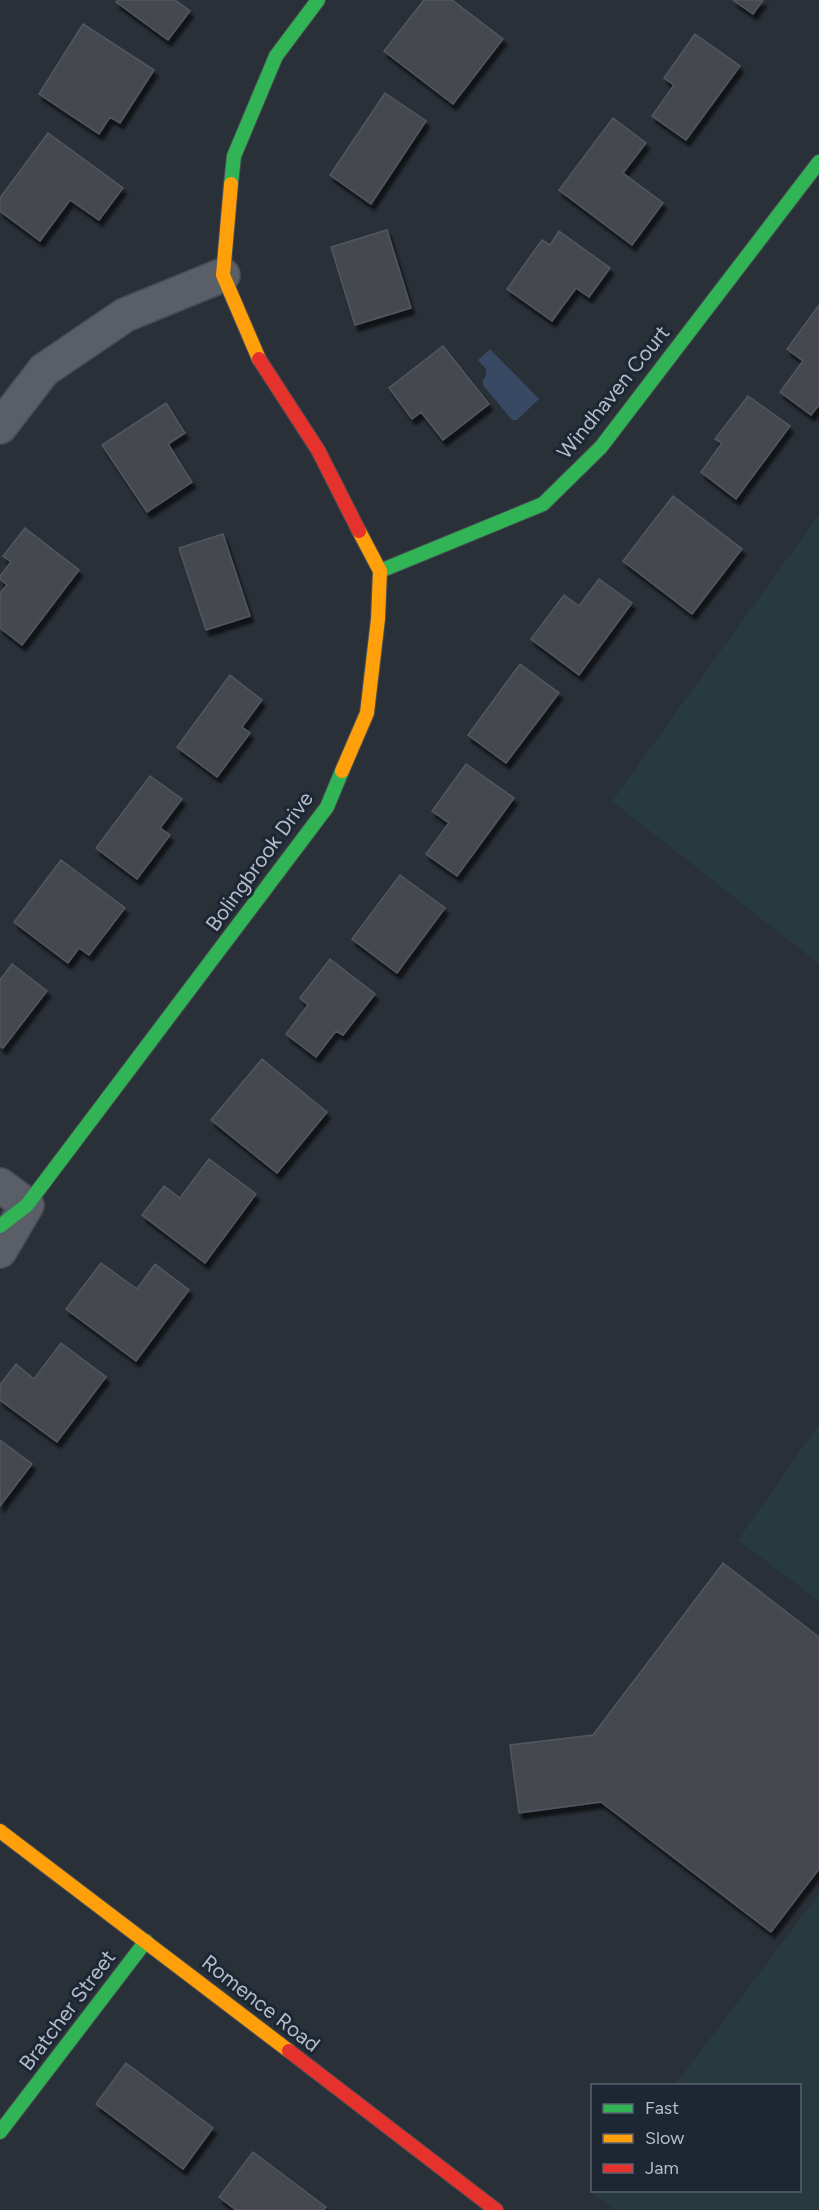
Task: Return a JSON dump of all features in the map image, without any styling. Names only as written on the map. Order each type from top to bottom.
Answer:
[{"type":"street","points":[[0,428],[44,370],[125,315],[223,275],[234,156],[276,56],[318,0]]},
{"type":"street","name":"Windhaven Court","points":[[380,571],[543,504],[601,447],[819,162]]},
{"type":"street","name":"Bolingbrook Drive","points":[[0,1226],[27,1205],[327,807],[367,713],[378,619],[380,571],[318,450],[258,358],[223,275]]},
{"type":"street","points":[[0,1185],[27,1205],[0,1251]]},
{"type":"street","name":"Romence Road","points":[[0,1832],[146,1941],[496,2210]]},
{"type":"street","name":"Bratcher Street","points":[[0,2133],[146,1941]]},
{"type":"green space","points":[[819,515],[819,964],[612,801]]},
{"type":"green space","points":[[819,1424],[819,1601],[738,1540]]},
{"type":"green space","points":[[819,1894],[819,2210],[615,2210],[593,2194],[595,2192],[801,2192],[801,2084],[676,2084]]},
{"type":"water","points":[[490,349],[539,399],[517,420],[512,420],[483,385],[486,369],[478,360]]},
{"type":"building","points":[[118,0],[175,0],[190,11],[168,40],[116,2]]},
{"type":"building","points":[[424,0],[452,0],[503,39],[453,104],[384,51]]},
{"type":"building","points":[[733,0],[763,0],[753,14]]},
{"type":"building","points":[[83,24],[154,70],[120,123],[110,117],[99,134],[39,94]]},
{"type":"building","points":[[695,34],[740,66],[686,140],[652,116],[674,85],[664,78]]},
{"type":"building","points":[[385,93],[426,121],[371,204],[330,175]]},
{"type":"building","points":[[613,118],[646,143],[623,173],[663,203],[632,245],[559,190]]},
{"type":"building","points":[[48,133],[123,188],[99,220],[70,200],[40,241],[0,211],[0,198]]},
{"type":"building","points":[[387,230],[411,308],[355,325],[331,247]]},
{"type":"building","points":[[559,231],[610,268],[589,297],[576,288],[552,321],[507,289],[542,240],[550,245]]},
{"type":"building","points":[[819,305],[819,405],[811,415],[780,392],[803,361],[787,349]]},
{"type":"building","points":[[443,346],[489,404],[443,440],[421,412],[412,419],[389,388]]},
{"type":"building","points":[[748,396],[790,426],[736,499],[701,472],[722,443],[715,439]]},
{"type":"building","points":[[166,403],[185,433],[168,444],[192,482],[147,512],[102,445]]},
{"type":"building","points":[[673,496],[742,549],[692,614],[623,561]]},
{"type":"building","points":[[25,528],[79,570],[22,645],[0,628],[0,593],[7,585],[0,579],[0,576],[11,562],[3,556]]},
{"type":"building","points":[[223,534],[250,616],[206,630],[179,548]]},
{"type":"building","points":[[599,579],[632,603],[579,675],[531,639],[564,595],[579,606]]},
{"type":"building","points":[[520,664],[559,693],[506,763],[468,735]]},
{"type":"building","points":[[230,675],[262,700],[242,727],[250,733],[217,777],[177,747]]},
{"type":"building","points":[[466,764],[514,798],[457,876],[426,854],[449,823],[432,811]]},
{"type":"building","points":[[150,776],[182,799],[160,828],[170,835],[137,879],[96,848]]},
{"type":"building","points":[[61,860],[125,908],[89,955],[79,948],[68,963],[14,922]]},
{"type":"building","points":[[400,875],[445,908],[397,973],[352,939]]},
{"type":"building","points":[[330,959],[375,994],[343,1035],[336,1031],[316,1057],[286,1034],[308,1005],[300,998]]},
{"type":"building","points":[[12,964],[47,991],[3,1048],[0,1046],[0,980]]},
{"type":"building","points":[[262,1059],[327,1112],[277,1173],[211,1120]]},
{"type":"building","points":[[209,1159],[256,1194],[205,1263],[142,1215],[164,1186],[180,1198]]},
{"type":"building","points":[[101,1263],[137,1289],[155,1264],[189,1290],[136,1361],[66,1309]]},
{"type":"building","points":[[61,1343],[106,1377],[57,1442],[0,1400],[0,1385],[16,1364],[34,1379]]},
{"type":"building","points":[[0,1440],[32,1464],[0,1506]]},
{"type":"building","points":[[723,1563],[819,1637],[819,1869],[771,1932],[601,1802],[519,1813],[510,1745],[593,1735]]},
{"type":"building","points":[[126,2063],[213,2128],[183,2169],[96,2104]]},
{"type":"building","points":[[253,2152],[326,2207],[323,2210],[236,2210],[219,2197]]},
{"type":"traffic: fast","points":[[231,184],[234,156],[276,56],[318,0]]},
{"type":"traffic: fast","points":[[380,571],[543,504],[601,447],[819,162]]},
{"type":"traffic: fast","points":[[0,1226],[27,1205],[327,807],[342,771]]},
{"type":"traffic: fast","points":[[0,2132],[146,1941]]},
{"type":"traffic: slow","points":[[231,184],[223,275],[259,359]]},
{"type":"traffic: slow","points":[[342,771],[367,713],[378,619],[380,571],[359,531]]},
{"type":"traffic: slow","points":[[0,1831],[289,2051]]},
{"type":"traffic: jam","points":[[259,359],[318,450],[359,531]]},
{"type":"traffic: jam","points":[[289,2051],[496,2210]]}]
